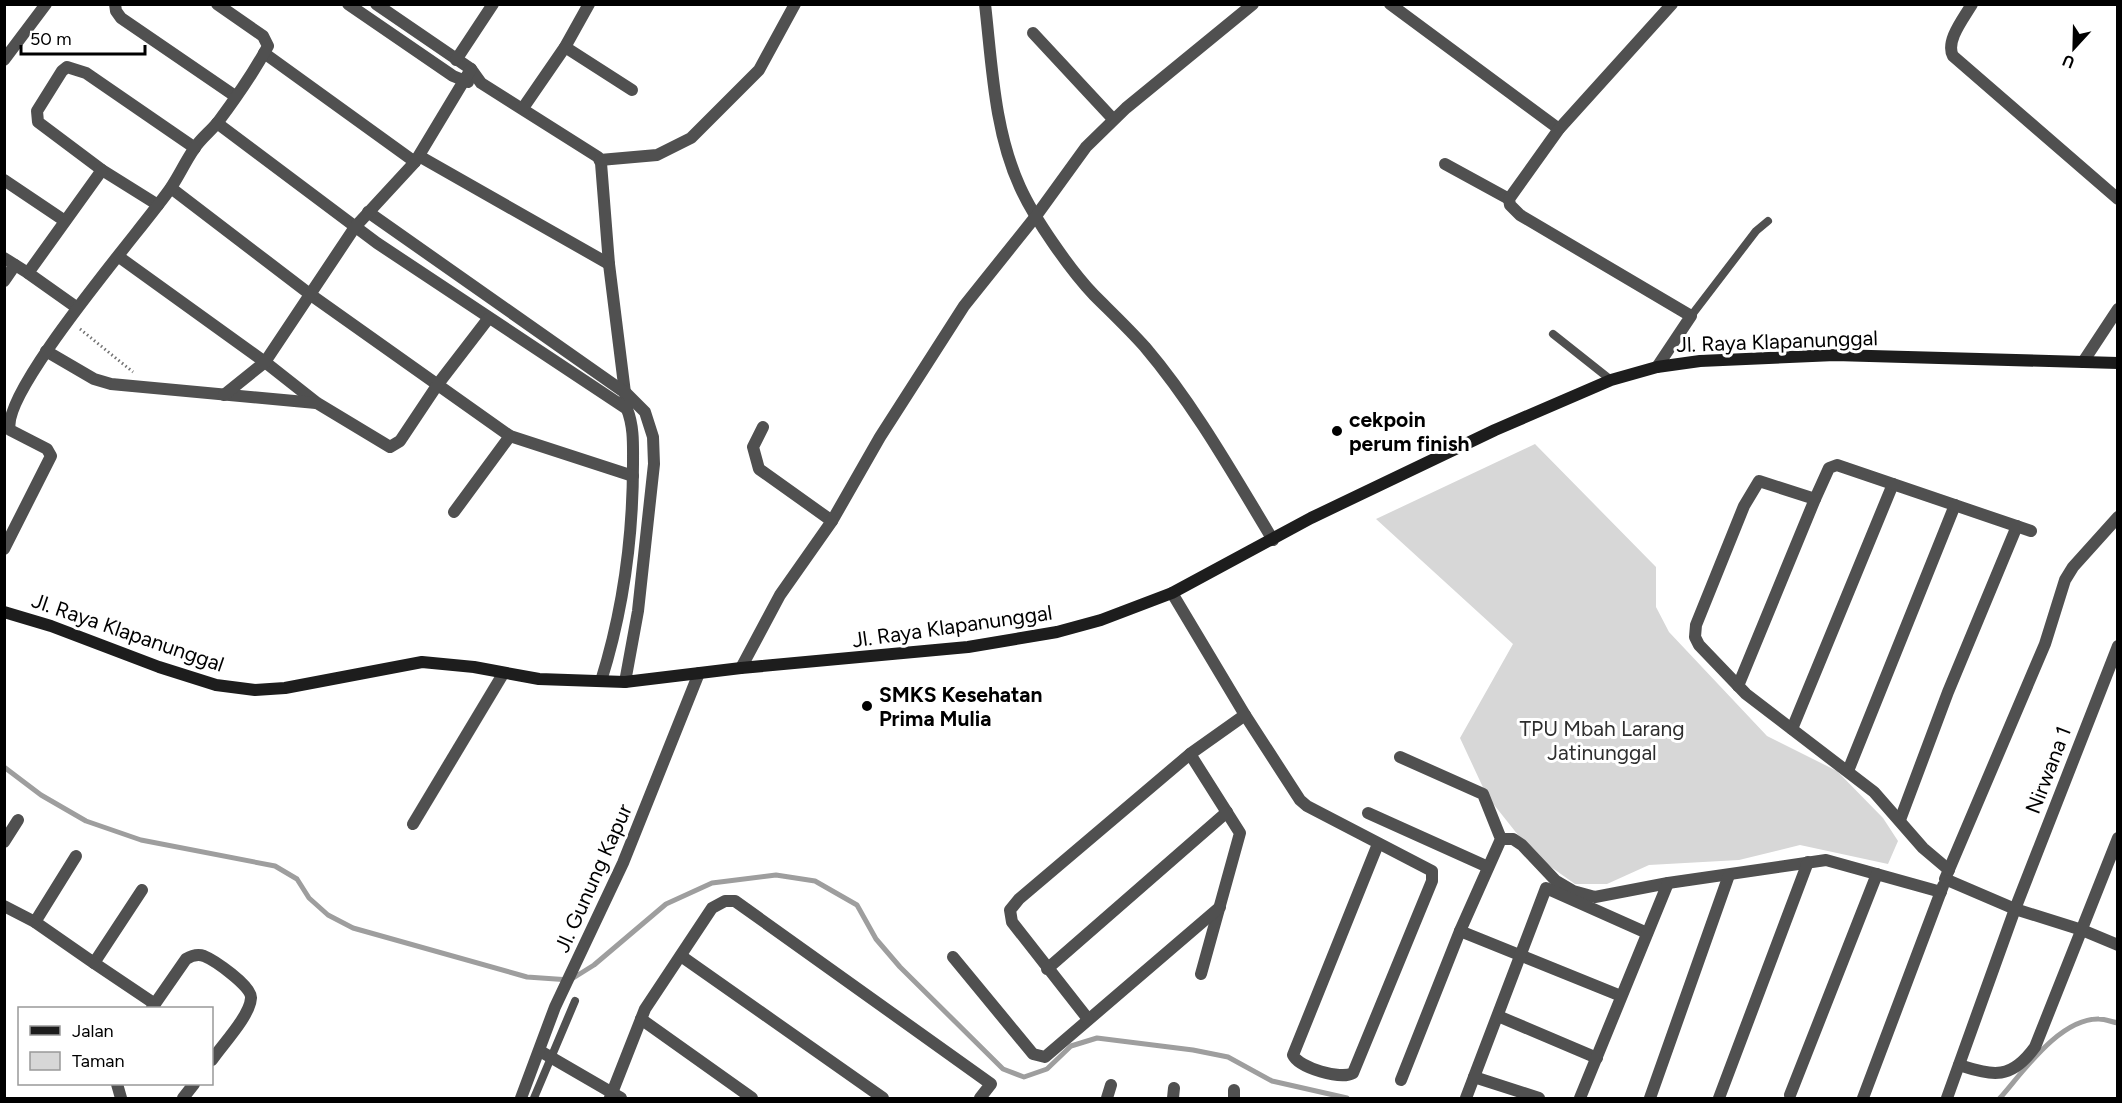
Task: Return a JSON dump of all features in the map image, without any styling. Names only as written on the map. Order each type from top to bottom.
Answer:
[{"type":"street","points":[[115,4],[116,11],[121,18],[235,96]]},
{"type":"street","points":[[4,549],[51,456],[47,449],[13,433],[9,426],[11,417],[46,351],[76,307],[119,257],[171,188],[195,148],[217,123],[268,46],[266,38],[217,4]]},
{"type":"street","points":[[348,4],[462,81],[481,83]]},
{"type":"street","points":[[456,60],[493,4]]},
{"type":"street","points":[[523,108],[565,46],[588,4]]},
{"type":"street","points":[[376,5],[471,69],[481,83],[523,108],[600,160],[657,155],[691,138],[759,70],[795,4]]},
{"type":"street","points":[[985,4],[996,98],[1006,149],[1019,185],[1036,216],[1092,292],[1144,347],[1202,422],[1273,540]]},
{"type":"street","points":[[741,668],[780,596],[832,521],[880,437],[964,306],[1036,216],[1086,147],[1113,119],[1253,4]]},
{"type":"street","points":[[1390,4],[1559,129]]},
{"type":"street","points":[[1657,367],[1691,316],[1520,215],[1510,205],[1509,199],[1559,129],[1672,4]]},
{"type":"street","points":[[1972,4],[1952,42],[1950,49],[1953,56],[2118,200]]},
{"type":"street","points":[[4,60],[39,7]]},
{"type":"street","points":[[1033,33],[1113,119]]},
{"type":"street","points":[[565,46],[632,90]]},
{"type":"street","points":[[264,53],[417,159],[609,264]]},
{"type":"street","points":[[158,205],[102,170],[37,118],[37,111],[67,67],[86,73],[195,148]]},
{"type":"street","points":[[224,395],[265,362],[312,295],[355,227],[417,159],[471,69]]},
{"type":"street","points":[[217,123],[355,227],[488,319],[627,410]]},
{"type":"street","points":[[600,160],[609,264],[627,394],[627,410],[632,420],[633,476],[628,567],[601,681]]},
{"type":"street","points":[[1445,164],[1509,199]]},
{"type":"street","points":[[28,273],[102,170]]},
{"type":"street","points":[[4,180],[65,221]]},
{"type":"street","points":[[171,188],[312,295],[510,436],[633,476]]},
{"type":"street","points":[[368,212],[627,394],[645,412],[653,437],[654,465],[638,612],[625,682]]},
{"type":"street","points":[[119,257],[265,362],[317,403],[390,447],[400,441],[438,384],[488,319]]},
{"type":"street","points":[[4,282],[10,262],[76,307]]},
{"type":"street","points":[[2083,362],[2118,309]]},
{"type":"street","points":[[46,351],[94,379],[111,384],[317,403]]},
{"type":"street","name":"Jl. Raya Klapanunggal","points":[[4,612],[51,626],[159,667],[216,684],[255,690],[285,688],[422,662],[474,667],[539,679],[625,682],[741,668],[968,648],[1057,632],[1101,620],[1172,593],[1349,499],[1495,430],[1611,380],[1657,367],[1700,361],[1834,355],[2118,363]]},
{"type":"street","points":[[763,427],[753,447],[759,469],[832,521]]},
{"type":"street","points":[[454,512],[510,436]]},
{"type":"street","points":[[1738,686],[1815,499],[1832,465],[2031,531]]},
{"type":"street","points":[[1815,499],[1759,481],[1744,506],[1696,626],[1695,638],[1738,686],[1874,792],[1947,874],[2015,909],[2082,930],[2118,945]]},
{"type":"street","points":[[1792,729],[1893,484]]},
{"type":"street","points":[[1848,771],[1955,505]]},
{"type":"street","points":[[1863,1098],[1947,874],[2045,644],[2066,580],[2073,567],[2118,517]]},
{"type":"street","points":[[1900,820],[1947,692],[2017,526]]},
{"type":"street","points":[[1172,593],[1245,715],[1307,806],[1378,844],[1428,866],[1434,876],[1353,1073],[1343,1076],[1325,1073],[1298,1062],[1293,1055],[1378,844]]},
{"type":"street","name":"Nirwana 1","points":[[1947,1098],[2015,909],[2118,646]]},
{"type":"street","name":"Jl. Gunung Kapur","points":[[521,1098],[555,1007],[635,836],[699,673]]},
{"type":"street","points":[[413,824],[503,674]]},
{"type":"street","points":[[1089,1019],[1047,969],[1012,922],[1010,910],[1019,899],[1190,754],[1245,715]]},
{"type":"street","points":[[1190,754],[1240,833],[1201,974]]},
{"type":"street","points":[[1400,757],[1483,794],[1501,838],[1460,931],[1401,1080]]},
{"type":"street","points":[[1047,969],[1227,812]]},
{"type":"street","points":[[1368,813],[1488,867]]},
{"type":"street","points":[[4,842],[18,820]]},
{"type":"street","points":[[1501,838],[1513,839],[1522,845],[1549,883],[1647,933]]},
{"type":"street","points":[[1959,1065],[1995,1075],[2014,1068],[2030,1053],[2118,838]]},
{"type":"street","points":[[35,922],[76,856]]},
{"type":"street","points":[[1549,883],[1595,897],[1668,883],[1729,876],[1826,860],[1941,892]]},
{"type":"street","points":[[1719,1098],[1808,862]]},
{"type":"street","points":[[1792,1097],[1877,874]]},
{"type":"street","points":[[1650,1098],[1729,876]]},
{"type":"street","points":[[1466,1098],[1549,883]]},
{"type":"street","points":[[1580,1098],[1668,883]]},
{"type":"street","points":[[94,963],[142,890]]},
{"type":"street","points":[[540,1051],[615,1097],[645,1009],[712,908],[725,901],[735,901],[991,1084],[980,1098]]},
{"type":"street","points":[[4,906],[35,922],[153,1006],[186,959],[195,955],[204,956],[245,985],[250,994],[250,1003],[242,1019],[213,1059]]},
{"type":"street","points":[[953,957],[1037,1057],[1048,1055],[1220,907]]},
{"type":"street","points":[[1460,931],[1522,954],[1621,996]]},
{"type":"street","points":[[681,956],[883,1098]]},
{"type":"street","points":[[1498,1016],[1597,1058]]},
{"type":"street","points":[[641,1019],[752,1098]]},
{"type":"street","points":[[1474,1077],[1539,1098]]},
{"type":"street","points":[[183,1098],[193,1085]]},
{"type":"street","points":[[1107,1098],[1111,1085]]},
{"type":"lane","points":[[1691,316],[1756,231],[1768,221]]},
{"type":"lane","points":[[1553,334],[1611,380]]},
{"type":"lane","points":[[534,1098],[575,1001]]},
{"type":"path","points":[[68,320],[153,388]]},
{"type":"green space","name":"TPU Mbah Larang Jatinunggal","points":[[1535,444],[1656,567],[1656,607],[1669,632],[1767,736],[1837,771],[1883,818],[1898,841],[1888,864],[1800,845],[1739,860],[1649,865],[1607,884],[1575,884],[1534,855],[1487,796],[1460,738],[1513,644],[1376,519]]},
{"type":"waterway","points":[[4,767],[41,795],[86,821],[141,840],[275,866],[297,879],[309,898],[328,915],[353,928],[527,977],[570,980],[594,965],[666,904],[712,883],[776,875],[815,881],[857,905],[876,939],[900,967],[1003,1069],[1024,1077],[1047,1069],[1071,1046],[1097,1038],[1193,1050],[1228,1057],[1272,1081],[1347,1098]]},
{"type":"waterway","points":[[2000,1098],[2031,1061],[2070,1027],[2084,1021],[2099,1019],[2118,1023]]},
{"type":"place","name":"cekpoin perum finish","points":[[1337,431]]},
{"type":"place","name":"SMKS Kesehatan Prima Mulia","points":[[867,706]]}]
